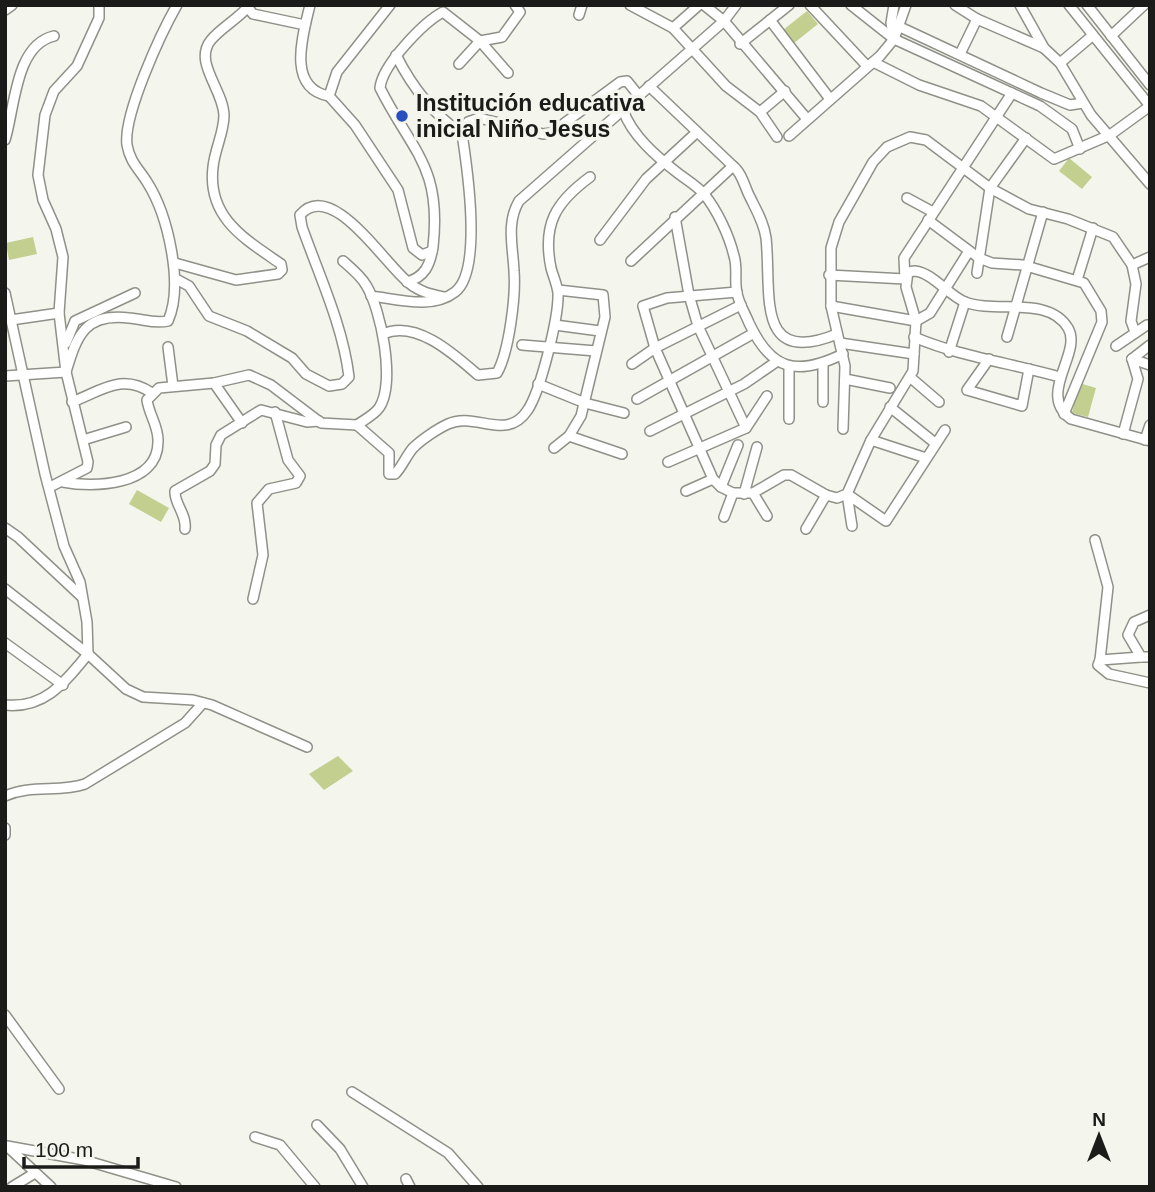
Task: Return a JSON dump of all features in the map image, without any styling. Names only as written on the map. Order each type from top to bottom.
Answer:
[{"type":"street","points":[[5,10],[12,5]]},
{"type":"street","points":[[50,487],[86,468],[83,440],[66,372],[59,313],[63,257],[56,229],[43,200],[38,175],[45,115],[54,91],[77,66],[94,30],[99,5]]},
{"type":"street","points":[[66,372],[77,337],[90,323],[117,318],[168,321],[176,279],[175,263],[153,194],[132,163],[127,144],[140,88],[177,5]]},
{"type":"street","points":[[310,5],[300,51],[303,75],[313,91],[329,96],[355,125],[398,190],[413,248],[422,254],[432,251]]},
{"type":"street","points":[[329,96],[337,72],[390,5]]},
{"type":"street","points":[[459,64],[480,41],[502,37],[509,30],[520,12],[515,5]]},
{"type":"street","points":[[579,15],[582,5]]},
{"type":"street","points":[[631,5],[673,28],[726,86],[760,112],[777,137]]},
{"type":"street","points":[[673,28],[701,5],[724,21],[740,44],[785,91],[807,119]]},
{"type":"street","points":[[383,334],[405,331],[447,349],[478,375],[497,373],[503,363],[514,294],[510,238],[513,211],[519,201],[724,21],[736,5]]},
{"type":"street","points":[[740,44],[789,5]]},
{"type":"street","points":[[810,5],[870,64],[919,85],[981,106],[1054,159],[1110,135],[1150,106],[1069,5]]},
{"type":"street","points":[[851,5],[894,39],[1040,106],[1069,127],[1080,149]]},
{"type":"street","points":[[894,5],[891,23],[894,39]]},
{"type":"street","points":[[789,136],[894,39],[906,5]]},
{"type":"street","points":[[955,5],[977,19],[1044,48]]},
{"type":"street","points":[[1087,5],[1150,85]]},
{"type":"street","points":[[1021,6],[1044,48],[1060,63],[1083,103],[1150,184]]},
{"type":"street","points":[[1111,36],[1143,6],[1150,16]]},
{"type":"street","points":[[175,263],[236,280],[278,274],[282,270],[281,264],[226,222],[214,194],[213,167],[223,131],[224,113],[220,94],[208,71],[205,56],[211,40],[246,7],[253,13],[306,25]]},
{"type":"street","points":[[407,282],[419,279],[426,272],[432,251],[433,184],[417,147],[392,112],[380,88],[384,74],[396,55],[440,13],[446,13],[480,41],[508,73]]},
{"type":"street","points":[[960,54],[977,19]]},
{"type":"street","points":[[770,20],[830,99]]},
{"type":"street","points":[[900,27],[1070,105],[1083,103]]},
{"type":"street","points":[[5,140],[20,78],[32,47],[43,39],[54,36]]},
{"type":"street","points":[[1060,63],[1092,36]]},
{"type":"street","points":[[396,55],[407,78],[440,118],[462,134]]},
{"type":"street","points":[[371,296],[424,303],[456,292],[464,281],[472,227],[462,134],[468,122],[479,118],[542,134],[551,133],[620,82],[627,81],[639,96]]},
{"type":"street","points":[[649,86],[733,166],[763,225],[768,302],[779,335],[788,342],[803,345],[838,339],[914,354]]},
{"type":"street","points":[[760,112],[785,91]]},
{"type":"street","points":[[852,526],[847,494],[871,440],[911,378],[916,321],[905,279],[904,258],[1012,93]]},
{"type":"street","points":[[1069,127],[1070,105]]},
{"type":"street","points":[[623,110],[633,130],[663,162],[702,192],[720,220],[735,257],[737,292],[741,305],[754,334],[776,362],[789,366],[823,364],[843,355]]},
{"type":"street","points":[[600,240],[663,162],[697,132]]},
{"type":"street","points":[[843,429],[845,379],[843,355],[831,306],[831,248],[838,222],[873,162],[887,147],[910,136],[926,140],[990,188],[1029,209],[1093,228],[1113,237],[1132,265],[1136,284],[1130,321],[1135,332]]},
{"type":"street","points":[[976,273],[990,188],[1026,138]]},
{"type":"street","points":[[631,261],[675,217],[733,166]]},
{"type":"street","points":[[357,425],[389,453],[389,474],[394,474],[413,449],[449,424],[465,420],[502,427],[523,418],[538,384],[555,326],[558,290],[550,266],[549,235],[553,212],[571,191],[590,177]]},
{"type":"street","points":[[907,198],[979,258],[992,263],[1029,266],[1084,283],[1096,301],[1102,322],[1064,414]]},
{"type":"street","points":[[176,279],[189,286],[209,316],[247,331],[292,359],[306,374],[329,386],[342,384],[349,377],[348,365],[300,215],[308,206],[319,204],[345,217],[407,282],[422,293],[444,297]]},
{"type":"street","points":[[1007,337],[1043,212]]},
{"type":"street","points":[[675,217],[689,295],[698,326],[746,428]]},
{"type":"street","points":[[1077,280],[1093,228]]},
{"type":"street","points":[[831,306],[916,321],[930,313],[970,251]]},
{"type":"street","points":[[1132,265],[1150,257]]},
{"type":"street","points":[[185,529],[184,511],[177,501],[175,491],[209,471],[215,464],[218,439],[261,410],[307,422],[319,421],[347,427],[357,425],[378,409],[384,395],[383,334],[365,283],[343,261]]},
{"type":"street","points":[[905,279],[908,272],[920,271],[965,302],[1047,311],[1069,330],[1070,339],[1058,397],[1064,414],[1070,419],[1147,441],[1150,425]]},
{"type":"street","points":[[829,275],[905,279]]},
{"type":"street","points":[[554,448],[569,436],[585,403],[605,317],[603,295],[558,290]]},
{"type":"street","points":[[737,292],[689,295],[643,306],[655,348],[687,414],[713,479],[733,493],[748,494],[784,475],[792,475],[826,495],[837,498],[847,494]]},
{"type":"street","points":[[5,293],[11,320],[10,336],[64,546],[80,582],[88,654],[63,685],[34,704],[5,705]]},
{"type":"street","points":[[65,348],[75,321],[135,293]]},
{"type":"street","points":[[949,352],[965,302]]},
{"type":"street","points":[[632,364],[655,348],[741,305]]},
{"type":"street","points":[[11,320],[59,313]]},
{"type":"street","points":[[1116,346],[1147,325]]},
{"type":"street","points":[[555,326],[600,331]]},
{"type":"street","points":[[637,399],[754,334]]},
{"type":"street","points":[[914,337],[949,352],[1060,377]]},
{"type":"street","points":[[522,345],[596,351]]},
{"type":"street","points":[[1132,359],[1150,345]]},
{"type":"street","points":[[168,347],[173,386]]},
{"type":"street","points":[[989,359],[967,390],[1022,405],[1029,369]]},
{"type":"street","points":[[1123,434],[1138,379],[1132,359]]},
{"type":"street","points":[[1132,359],[1150,365]]},
{"type":"street","points":[[650,431],[687,414],[776,362]]},
{"type":"street","points":[[823,364],[823,402]]},
{"type":"street","points":[[789,366],[789,419]]},
{"type":"street","points":[[5,376],[66,372]]},
{"type":"street","points":[[63,482],[82,486],[118,483],[150,464],[157,453],[159,441],[147,400],[152,393],[173,386],[215,383],[239,375],[259,377],[319,421]]},
{"type":"street","points":[[911,378],[939,402]]},
{"type":"street","points":[[845,379],[890,388]]},
{"type":"street","points":[[72,401],[124,382],[136,382],[152,393]]},
{"type":"street","points":[[215,383],[242,423]]},
{"type":"street","points":[[538,384],[585,403],[624,413]]},
{"type":"street","points":[[668,462],[746,428],[767,396]]},
{"type":"street","points":[[890,407],[935,443]]},
{"type":"street","points":[[253,598],[263,555],[257,503],[269,489],[296,483],[299,479],[298,472],[288,460],[275,412]]},
{"type":"street","points":[[83,440],[126,427]]},
{"type":"street","points":[[847,494],[886,521],[945,430]]},
{"type":"street","points":[[569,436],[622,454]]},
{"type":"street","points":[[871,440],[926,458]]},
{"type":"street","points":[[721,487],[738,445]]},
{"type":"street","points":[[748,494],[757,447]]},
{"type":"street","points":[[686,491],[713,479]]},
{"type":"street","points":[[724,517],[733,493]]},
{"type":"street","points":[[748,494],[767,516]]},
{"type":"street","points":[[806,529],[826,495]]},
{"type":"street","points":[[5,528],[82,597]]},
{"type":"street","points":[[1095,540],[1108,587],[1098,665],[1103,671],[1150,683]]},
{"type":"street","points":[[5,589],[88,654],[126,689],[143,697],[203,703],[307,747]]},
{"type":"street","points":[[1145,657],[1128,635],[1134,622],[1150,615]]},
{"type":"street","points":[[5,643],[63,685]]},
{"type":"street","points":[[1100,660],[1145,657]]},
{"type":"street","points":[[5,796],[34,788],[71,789],[85,783],[185,723],[203,703]]},
{"type":"street","points":[[5,828],[5,835]]},
{"type":"street","points":[[5,1015],[59,1089]]},
{"type":"street","points":[[352,1092],[448,1153],[478,1187]]},
{"type":"street","points":[[317,1125],[340,1149],[363,1187]]},
{"type":"street","points":[[255,1137],[280,1145],[315,1187]]},
{"type":"street","points":[[6,1146],[51,1187]]},
{"type":"street","points":[[6,1146],[84,1160],[176,1187]]},
{"type":"street","points":[[12,1187],[35,1173]]},
{"type":"green space","points":[[807,11],[818,24],[794,43],[783,30]]},
{"type":"green space","points":[[1069,158],[1092,177],[1082,189],[1059,171]]},
{"type":"green space","points":[[33,237],[37,254],[9,260],[6,243]]},
{"type":"green space","points":[[1079,383],[1096,388],[1088,417],[1072,413]]},
{"type":"green space","points":[[137,490],[169,508],[161,522],[129,504]]},
{"type":"green space","points":[[338,756],[353,771],[324,790],[309,774]]},
{"type":"place","name":"Institución educativa inicial Niño Jesus","points":[[402,116]]}]
